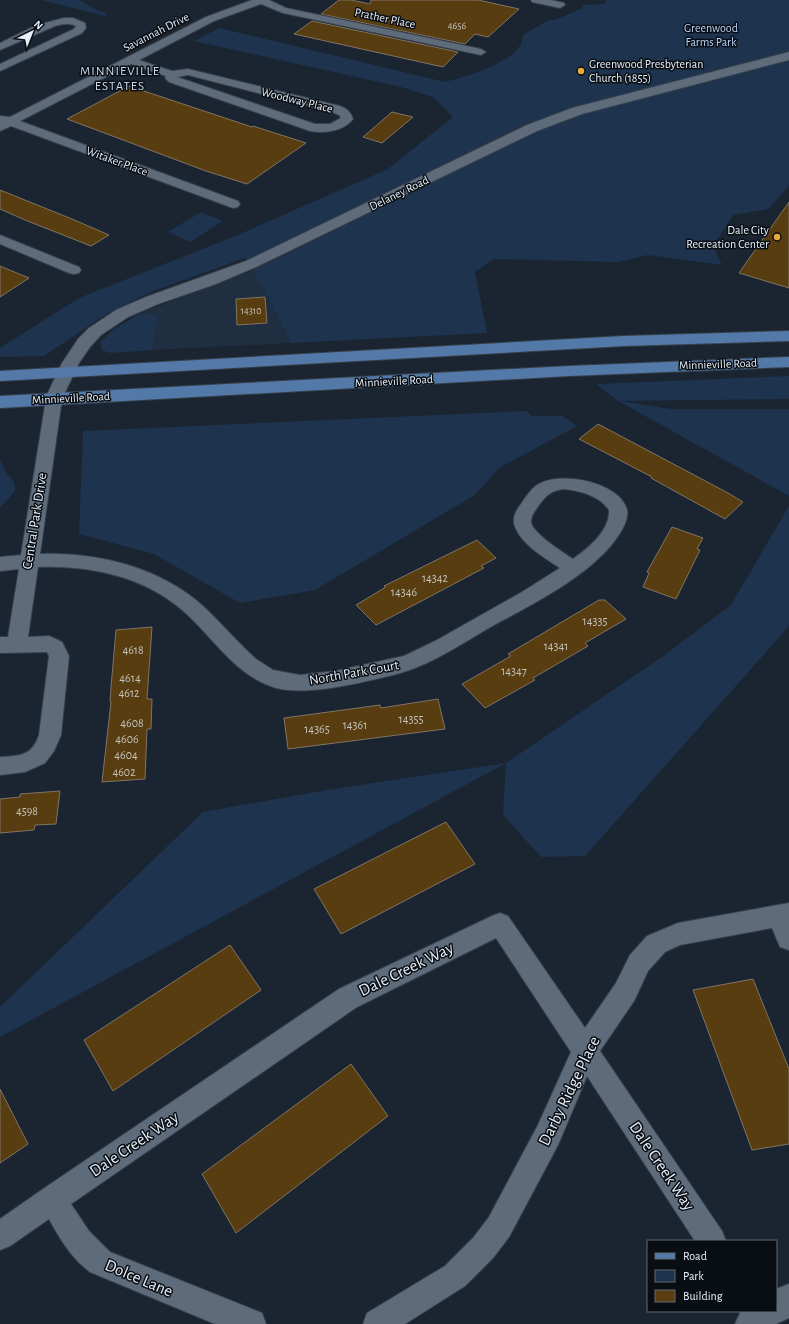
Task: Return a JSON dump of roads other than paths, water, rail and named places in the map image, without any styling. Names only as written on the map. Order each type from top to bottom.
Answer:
[{"type":"main road","name":"Minnieville Road","points":[[0,376],[624,341],[789,336]]},
{"type":"main road","name":"Minnieville Road","points":[[0,402],[569,371],[789,362]]},
{"type":"street","points":[[228,0],[241,7]]},
{"type":"street","name":"Savannah Drive","points":[[4,122],[210,19],[262,0]]},
{"type":"street","name":"Prather Place","points":[[262,0],[283,10],[481,52]]},
{"type":"street","points":[[536,0],[560,5]]},
{"type":"street","points":[[0,47],[58,21],[70,20],[81,25],[81,28],[78,31],[0,68]]},
{"type":"street","name":"Delaney Road","points":[[54,399],[65,372],[85,342],[98,330],[117,317],[146,304],[251,264],[532,128],[556,118],[591,107],[789,56]]},
{"type":"street","name":"Woodway Place","points":[[129,60],[173,75],[188,72],[336,109],[342,112],[347,119],[336,126],[328,128],[314,128],[173,80],[171,78],[173,75]]},
{"type":"street","name":"Witaker Place","points":[[4,122],[233,204]]},
{"type":"street","points":[[0,238],[74,270]]},
{"type":"street","name":"Central Park Drive","points":[[0,766],[18,765],[32,761],[42,753],[47,745],[50,735],[59,656],[58,651],[49,644],[8,644],[29,561],[54,399]]},
{"type":"street","name":"North Park Court","points":[[0,564],[29,561],[91,563],[117,568],[142,577],[185,602],[258,672],[274,680],[299,683],[317,682],[384,670],[421,658],[546,587],[573,569],[594,555],[603,545],[618,519],[618,510],[614,502],[586,487],[569,484],[556,484],[541,491],[523,515],[523,524],[529,534],[573,569]]},
{"type":"street","points":[[784,914],[789,939]]},
{"type":"street","name":"Darby Ridge Place","points":[[378,1324],[455,1276],[483,1248],[495,1232],[548,1136],[585,1050],[625,992],[639,963],[656,944],[678,934],[784,914]]},
{"type":"street","name":"Dale Creek Way","points":[[0,1236],[348,998],[500,924],[711,1240]]},
{"type":"street","name":"Dolce Lane","points":[[53,1199],[78,1242],[91,1256],[100,1262],[251,1324]]},
{"type":"street","points":[[777,1307],[789,1300]]},
{"type":"place","name":"Greenwood Presbyterian Church (1855)","points":[[581,71]]},
{"type":"place","name":"Dale City Recreation Center","points":[[777,237]]},
{"type":"district","name":"MINNIEVILLE ESTATES","points":[[120,78]]},
{"type":"park label","name":"Greenwood Farms Park","points":[[711,35]]}]
